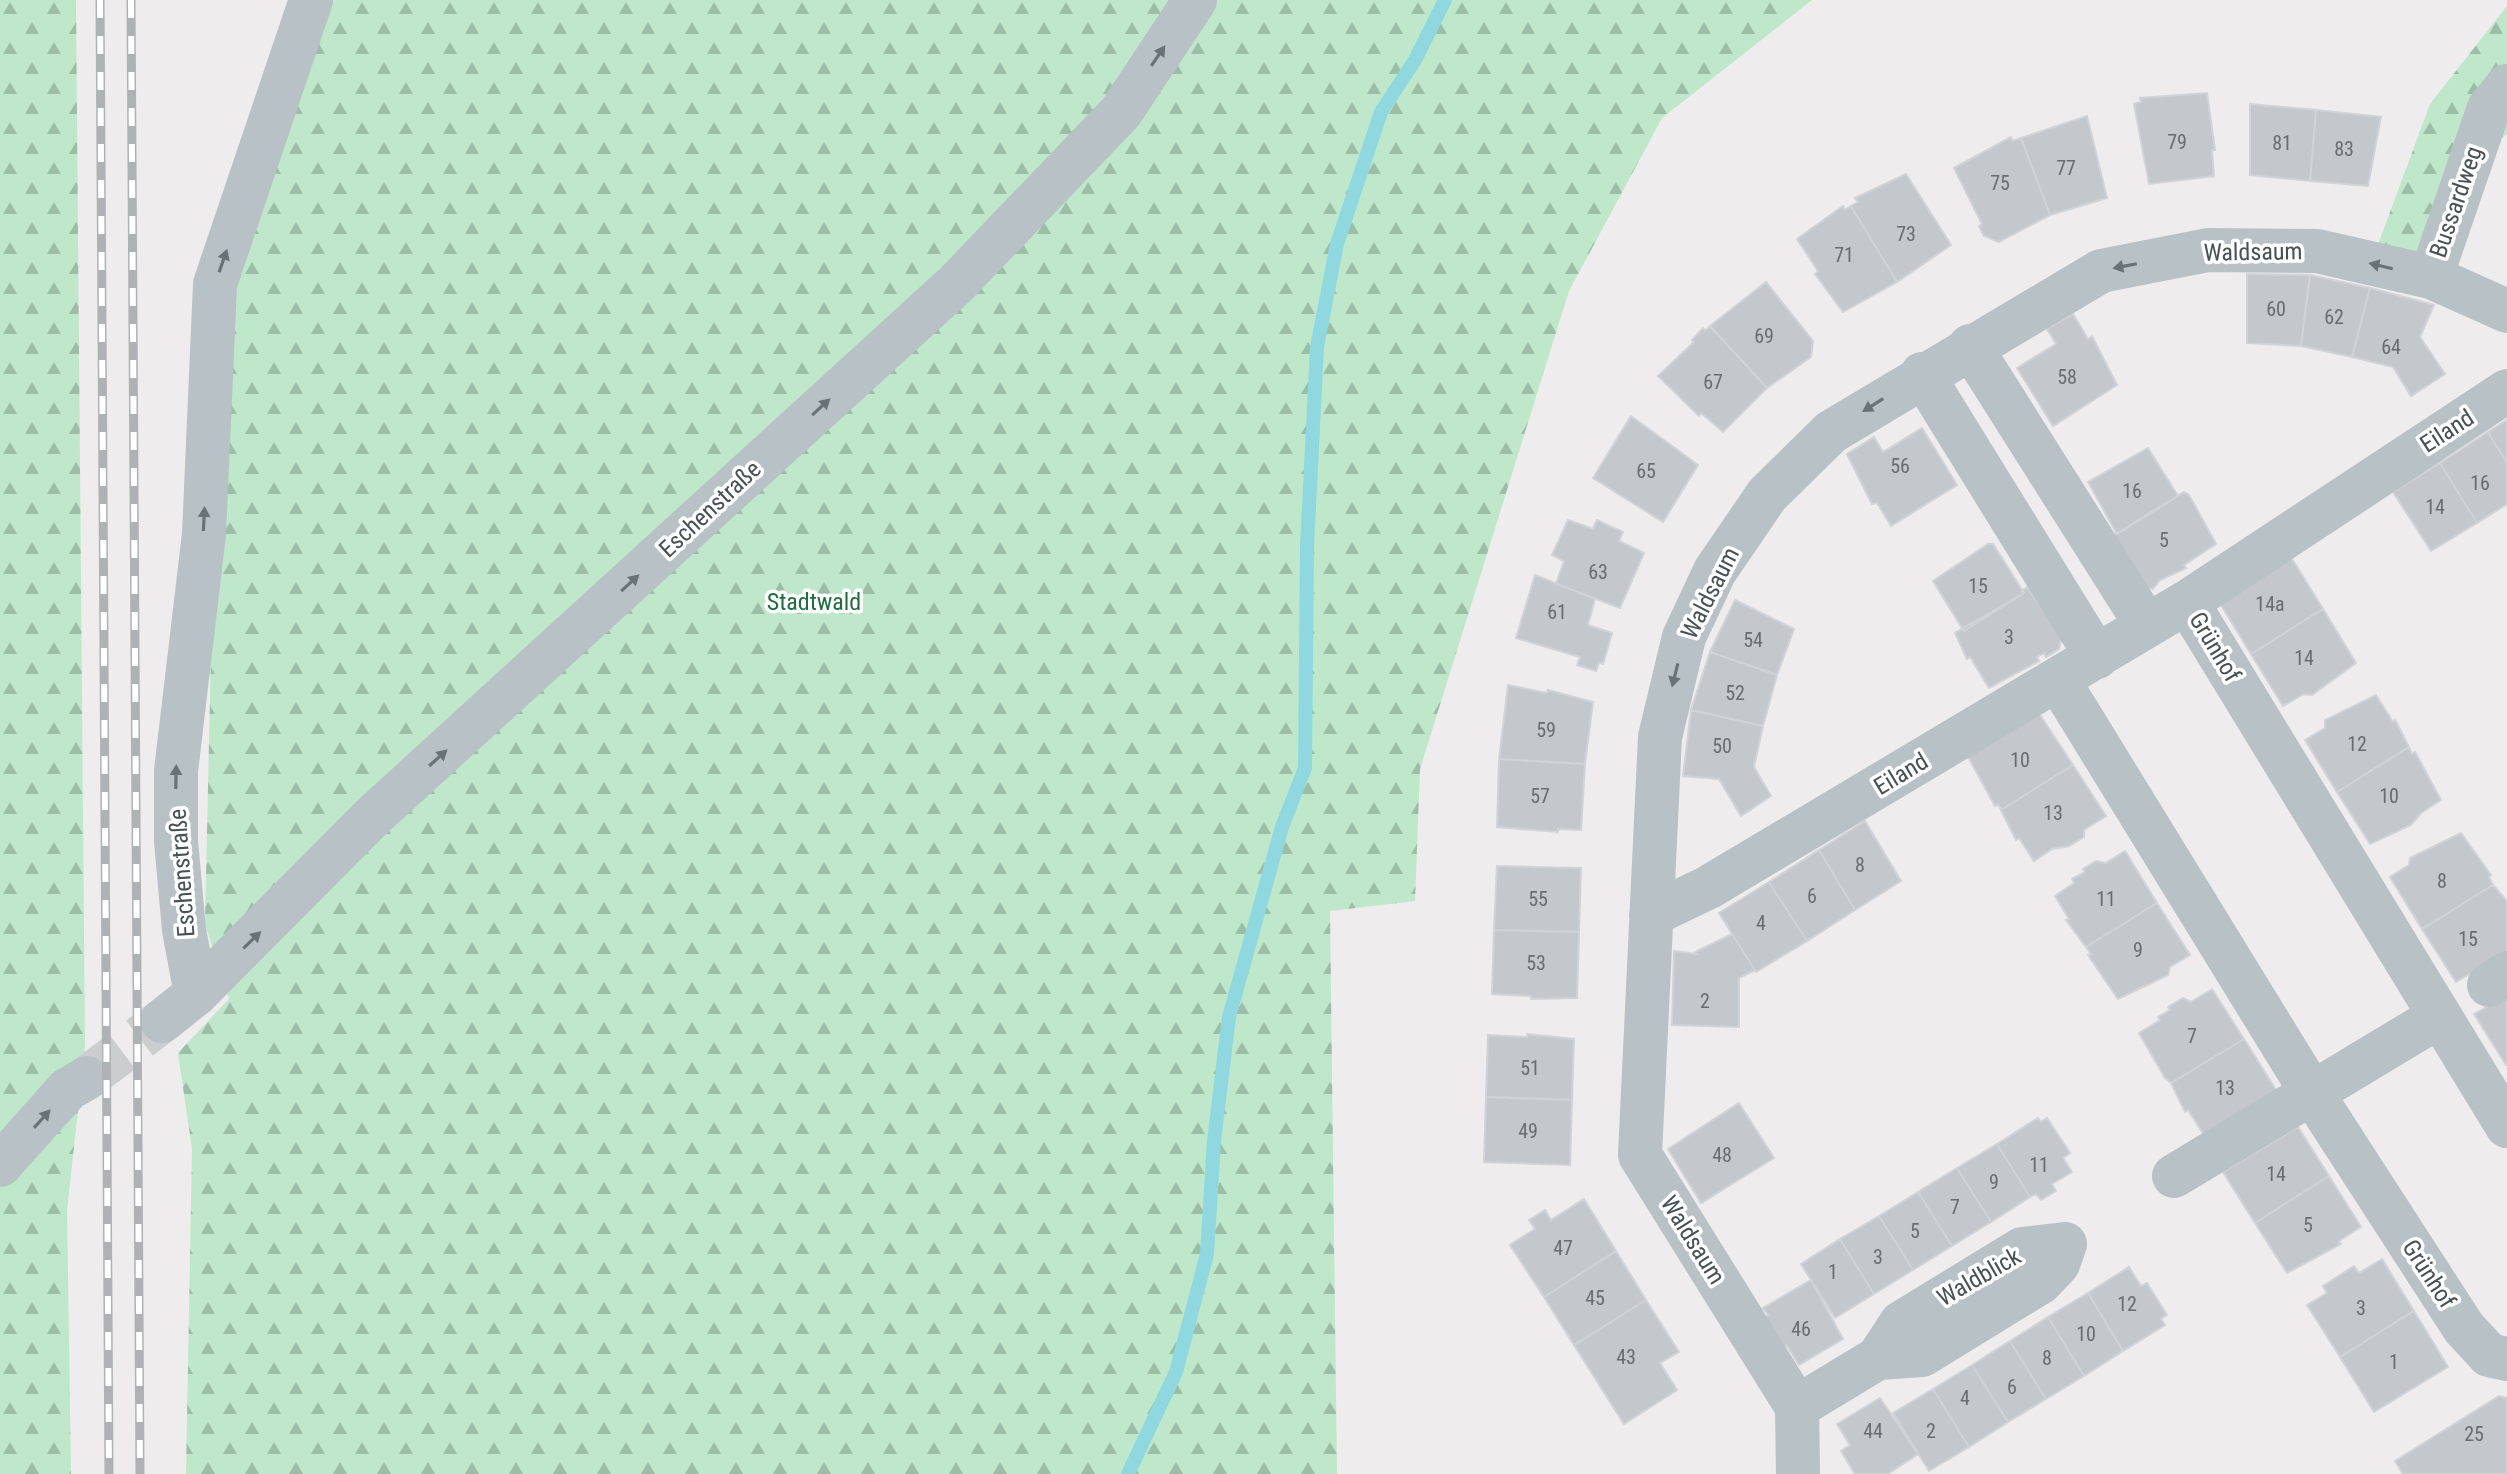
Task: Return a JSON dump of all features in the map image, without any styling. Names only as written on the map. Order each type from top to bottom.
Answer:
[{"type":"street","name":"Eschenstraße","points":[[196,994],[184,930],[176,841],[176,771],[204,534],[215,284],[311,0]]},
{"type":"street","name":"Eschenstraße","points":[[162,1021],[196,994],[372,817],[996,245],[1121,112],[1195,0]]},
{"type":"street","name":"Bussardweg","points":[[2431,277],[2489,108],[2507,86]]},
{"type":"street","name":"Waldsaum","points":[[1797,1407],[1640,1155],[1660,737],[1684,637],[1715,571],[1767,495],[1831,432],[1922,374],[2101,271],[2208,250],[2317,251],[2431,277],[2507,311]]},
{"type":"street","points":[[1970,346],[2147,626]]},
{"type":"street","points":[[1922,374],[2097,657]]},
{"type":"street","name":"Eiland","points":[[2187,602],[2507,391]]},
{"type":"street","name":"Grünhof","points":[[2147,626],[2187,602],[2507,1126]]},
{"type":"street","name":"Eiland","points":[[1651,915],[1709,887],[2147,626]]},
{"type":"street","name":"Grünhof","points":[[2058,680],[2312,1093],[2464,1328],[2489,1355],[2507,1359]]},
{"type":"street","points":[[2174,1176],[2440,1016]]},
{"type":"street","points":[[0,1165],[68,1089],[87,1078]]},
{"type":"street","points":[[1798,1474],[1797,1407],[1878,1358]]},
{"type":"green space","points":[[0,0],[76,0],[85,1047],[67,1210],[71,1474],[0,1474]]},
{"type":"green space","name":"Stadtwald","points":[[315,0],[1812,0],[1662,118],[1569,291],[1420,769],[1415,901],[1330,911],[1337,1474],[186,1474],[192,1149],[178,1053],[229,999],[205,924],[219,286]]},
{"type":"green space","points":[[2507,6],[2507,134],[2501,139],[2453,271],[2376,250],[2430,104]]},
{"type":"building","points":[[2207,93],[2215,150],[2212,150],[2214,176],[2149,184],[2134,104],[2141,102],[2140,98]]},
{"type":"building","points":[[2250,104],[2316,110],[2310,181],[2250,175]]},
{"type":"building","points":[[2316,110],[2381,117],[2368,186],[2310,181]]},
{"type":"building","points":[[2087,116],[2107,198],[2050,215],[2021,138]]},
{"type":"building","points":[[2011,137],[2012,141],[2021,138],[2050,215],[1999,242],[1984,236],[1979,226],[1982,224],[1954,168]]},
{"type":"building","points":[[1906,174],[1951,245],[1897,282],[1851,206],[1858,202],[1855,198]]},
{"type":"building","points":[[1843,206],[1845,210],[1851,206],[1897,282],[1843,312],[1815,274],[1818,271],[1797,239]]},
{"type":"building","points":[[2247,274],[2310,275],[2301,346],[2247,343]]},
{"type":"building","points":[[2310,275],[2370,288],[2352,357],[2301,346]]},
{"type":"building","points":[[1766,282],[1813,341],[1811,357],[1767,388],[1710,326]]},
{"type":"building","points":[[2370,288],[2434,305],[2420,337],[2445,374],[2411,396],[2393,367],[2352,357]]},
{"type":"building","points":[[2073,314],[2088,339],[2092,336],[2117,385],[2053,426],[2017,368],[2056,344],[2047,329]]},
{"type":"building","points":[[1710,326],[1767,388],[1723,432],[1701,413],[1699,416],[1658,376],[1694,342],[1692,340],[1703,328],[1705,331]]},
{"type":"building","points":[[1631,416],[1698,465],[1663,522],[1593,478]]},
{"type":"building","points":[[2507,420],[2507,463],[2488,432]]},
{"type":"building","points":[[1922,428],[1957,485],[1891,526],[1877,503],[1872,504],[1847,454],[1874,437],[1883,452]]},
{"type":"building","points":[[2488,432],[2507,463],[2507,504],[2477,523],[2440,463]]},
{"type":"building","points":[[2148,448],[2178,496],[2117,534],[2088,482]]},
{"type":"building","points":[[2440,463],[2477,523],[2431,551],[2393,492]]},
{"type":"building","points":[[2184,492],[2189,495],[2216,544],[2184,565],[2186,568],[2160,580],[2153,589],[2139,587],[2111,537]]},
{"type":"building","points":[[1568,520],[1593,529],[1597,520],[1623,532],[1619,541],[1644,553],[1620,608],[1556,584],[1564,561],[1552,555]]},
{"type":"building","points":[[1988,544],[1993,544],[2024,593],[1964,631],[1933,581]]},
{"type":"building","points":[[2289,554],[2323,609],[2251,654],[2218,600]]},
{"type":"building","points":[[1535,575],[1595,599],[1588,625],[1612,633],[1603,664],[1599,662],[1596,671],[1577,665],[1580,657],[1516,638]]},
{"type":"building","points":[[2027,587],[2062,637],[2059,649],[2046,657],[2044,653],[2037,657],[2039,661],[1989,688],[1970,657],[1967,659],[1955,633],[2024,593],[2022,591]]},
{"type":"building","points":[[1735,600],[1794,629],[1777,675],[1710,652]]},
{"type":"building","points":[[2323,609],[2356,663],[2312,695],[2304,694],[2283,706],[2251,654]]},
{"type":"building","points":[[1710,652],[1777,675],[1763,726],[1691,710]]},
{"type":"building","points":[[1508,685],[1547,693],[1548,690],[1593,702],[1585,764],[1499,759]]},
{"type":"building","points":[[2376,695],[2393,722],[2395,720],[2409,747],[2337,792],[2305,740],[2325,728],[2325,720]]},
{"type":"building","points":[[1691,710],[1763,726],[1754,767],[1771,796],[1741,816],[1719,779],[1683,776]]},
{"type":"building","points":[[2038,712],[2073,765],[2001,810],[1998,804],[1995,806],[1967,755]]},
{"type":"building","points":[[2409,747],[2412,754],[2415,752],[2441,800],[2421,813],[2411,825],[2370,844],[2337,792]]},
{"type":"building","points":[[1499,759],[1585,764],[1581,830],[1558,829],[1558,832],[1497,827]]},
{"type":"building","points":[[2073,765],[2106,816],[2084,830],[2084,837],[2069,846],[2052,849],[2034,861],[2019,838],[2016,840],[2001,810]]},
{"type":"building","points":[[1865,821],[1901,881],[1855,910],[1819,850]]},
{"type":"building","points":[[2461,833],[2491,875],[2493,885],[2422,929],[2390,877],[2409,865],[2410,858]]},
{"type":"building","points":[[1819,850],[1855,910],[1807,941],[1769,882]]},
{"type":"building","points":[[2125,851],[2157,903],[2086,947],[2066,920],[2069,919],[2055,896],[2074,883],[2072,879],[2085,872],[2083,869],[2096,861],[2106,863]]},
{"type":"building","points":[[1497,866],[1581,868],[1579,932],[1494,930]]},
{"type":"building","points":[[1769,882],[1807,941],[1756,972],[1719,913]]},
{"type":"building","points":[[2493,885],[2507,901],[2507,951],[2456,982],[2422,929]]},
{"type":"building","points":[[2157,903],[2190,955],[2170,967],[2168,975],[2118,999],[2088,955],[2091,954],[2086,947]]},
{"type":"building","points":[[1494,930],[1579,932],[1577,998],[1531,999],[1531,996],[1492,994]]},
{"type":"building","points":[[1732,934],[1755,970],[1739,978],[1739,1027],[1672,1025],[1674,951],[1697,954],[1695,952]]},
{"type":"building","points":[[2507,988],[2506,1065],[2474,1014],[2494,1003]]},
{"type":"building","points":[[2212,989],[2244,1039],[2171,1083],[2139,1033],[2160,1020],[2158,1017],[2170,1010],[2168,1007],[2183,998],[2191,1002]]},
{"type":"building","points":[[1527,1034],[1574,1039],[1572,1100],[1486,1097],[1488,1035],[1527,1037]]},
{"type":"building","points":[[2244,1039],[2276,1090],[2204,1135],[2188,1110],[2185,1112],[2171,1083]]},
{"type":"building","points":[[1486,1097],[1572,1100],[1570,1165],[1484,1162]]},
{"type":"building","points":[[1739,1103],[1774,1158],[1701,1203],[1668,1149]]},
{"type":"building","points":[[2038,1118],[2041,1122],[2047,1118],[2070,1153],[2063,1158],[2072,1172],[2052,1184],[2056,1191],[2041,1200],[2036,1194],[2030,1197],[1997,1144]]},
{"type":"building","points":[[2298,1127],[2329,1176],[2255,1223],[2223,1172]]},
{"type":"building","points":[[1997,1144],[2030,1197],[1991,1222],[1957,1168]]},
{"type":"building","points":[[1957,1168],[1991,1222],[1952,1246],[1918,1192]]},
{"type":"building","points":[[2329,1176],[2361,1227],[2339,1241],[2341,1244],[2287,1273],[2255,1223]]},
{"type":"building","points":[[1918,1192],[1952,1246],[1913,1270],[1879,1216]]},
{"type":"building","points":[[1584,1199],[1616,1251],[1544,1297],[1510,1245],[1535,1229],[1529,1220],[1545,1210],[1551,1220]]},
{"type":"building","points":[[1879,1216],[1913,1270],[1874,1294],[1840,1239]]},
{"type":"building","points":[[1840,1239],[1874,1294],[1835,1318],[1801,1264]]},
{"type":"building","points":[[1616,1251],[1646,1300],[1574,1345],[1544,1297]]},
{"type":"building","points":[[2382,1259],[2414,1311],[2340,1357],[2307,1305],[2327,1293],[2323,1286],[2354,1266],[2359,1273]]},
{"type":"building","points":[[2129,1267],[2141,1286],[2147,1283],[2167,1315],[2161,1319],[2165,1325],[2123,1351],[2088,1293]]},
{"type":"building","points":[[1811,1280],[1843,1339],[1799,1365],[1787,1346],[1779,1351],[1760,1320],[1768,1315],[1763,1308]]},
{"type":"building","points":[[2088,1293],[2123,1351],[2084,1376],[2048,1317]]},
{"type":"building","points":[[1646,1300],[1679,1352],[1660,1363],[1677,1390],[1624,1424],[1574,1345]]},
{"type":"building","points":[[2414,1311],[2448,1367],[2374,1412],[2340,1357]]},
{"type":"building","points":[[2048,1317],[2084,1376],[2046,1399],[2010,1341]]},
{"type":"building","points":[[2010,1341],[2046,1399],[2008,1422],[1972,1365]]},
{"type":"building","points":[[1972,1365],[2008,1422],[1969,1447],[1933,1389]]},
{"type":"building","points":[[1933,1389],[1969,1447],[1929,1471],[1893,1413]]},
{"type":"building","points":[[2499,1396],[2507,1398],[2507,1474],[2403,1474],[2395,1461]]},
{"type":"building","points":[[1880,1398],[1918,1454],[1888,1474],[1855,1474],[1841,1451],[1850,1445],[1837,1424]]},
{"type":"waterway","points":[[1128,1474],[1176,1372],[1207,1254],[1214,1141],[1229,1017],[1282,827],[1305,768],[1307,547],[1317,347],[1337,244],[1381,112],[1415,60],[1445,0]]},
{"type":"tunnel","points":[[87,1078],[162,1021]]},
{"type":"railway","points":[[100,0],[109,1474]]},
{"type":"railway","points":[[131,0],[140,1474]]}]
